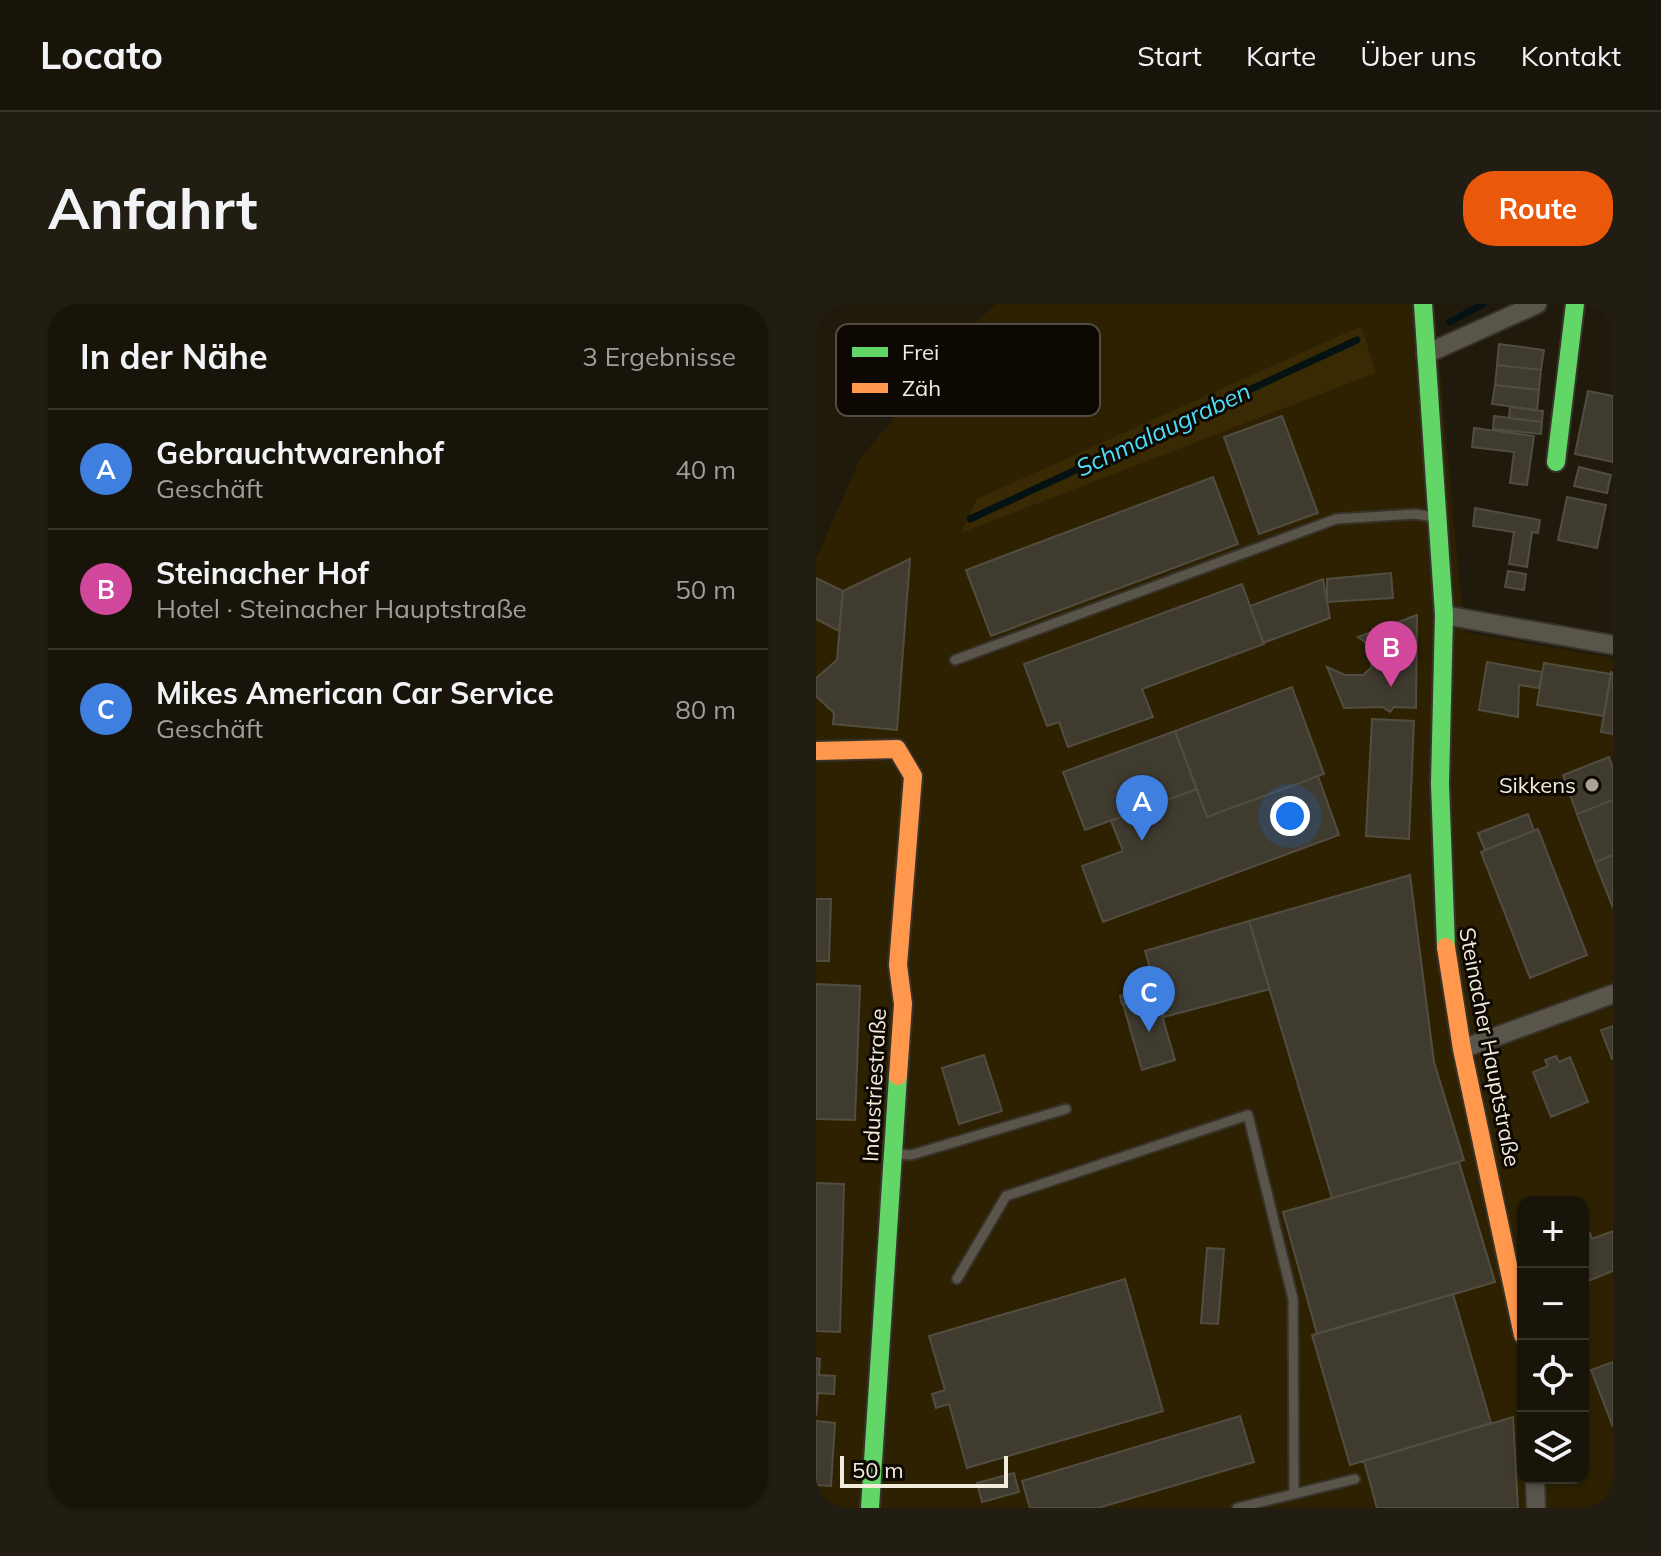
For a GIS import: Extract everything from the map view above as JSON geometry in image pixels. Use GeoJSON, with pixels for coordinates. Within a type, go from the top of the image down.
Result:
{"type":"FeatureCollection","features":[{"type":"Feature","properties":{"kind":"street","name":"Steinacher Hauptstraße"},"geometry":{"type":"LineString","coordinates":[[1423,304],[1444,615],[1440,784],[1443,931],[1462,1049],[1517,1307]]}},
{"type":"Feature","properties":{"kind":"street"},"geometry":{"type":"LineString","coordinates":[[1426,354],[1537,304]]}},
{"type":"Feature","properties":{"kind":"street"},"geometry":{"type":"LineString","coordinates":[[1556,462],[1575,304]]}},
{"type":"Feature","properties":{"kind":"street"},"geometry":{"type":"LineString","coordinates":[[1444,615],[1613,645]]}},
{"type":"Feature","properties":{"kind":"street","name":"Industriestraße"},"geometry":{"type":"LineString","coordinates":[[816,751],[897,749],[913,776],[898,965],[903,1004],[870,1508]]}},
{"type":"Feature","properties":{"kind":"street"},"geometry":{"type":"LineString","coordinates":[[1462,1049],[1613,994]]}},
{"type":"Feature","properties":{"kind":"street"},"geometry":{"type":"LineString","coordinates":[[1535,1484],[1536,1508]]}},
{"type":"Feature","properties":{"kind":"lane"},"geometry":{"type":"LineString","coordinates":[[955,660],[1336,519],[1415,514],[1438,518]]}},
{"type":"Feature","properties":{"kind":"lane"},"geometry":{"type":"LineString","coordinates":[[894,1154],[911,1155],[1066,1109]]}},
{"type":"Feature","properties":{"kind":"lane"},"geometry":{"type":"LineString","coordinates":[[957,1279],[1006,1196],[1248,1115],[1293,1299],[1294,1494]]}},
{"type":"Feature","properties":{"kind":"lane"},"geometry":{"type":"LineString","coordinates":[[1237,1508],[1355,1479]]}},
{"type":"Feature","properties":{"kind":"shaded area"},"geometry":{"type":"Polygon","coordinates":[[[996,304],[1434,304],[1464,632],[1613,658],[1613,1508],[816,1508],[816,559],[860,459],[896,416],[1100,416],[1100,324],[974,324],[996,304]],[[1360,326],[962,532],[1376,373],[1360,326]]]}},
{"type":"Feature","properties":{"kind":"shaded area"},"geometry":{"type":"Polygon","coordinates":[[[1361,326],[1376,373],[961,533],[977,499],[1361,326]]]}},
{"type":"Feature","properties":{"kind":"building"},"geometry":{"type":"Polygon","coordinates":[[[1499,344],[1544,350],[1541,370],[1497,365],[1499,344]]]}},
{"type":"Feature","properties":{"kind":"building"},"geometry":{"type":"Polygon","coordinates":[[[1497,365],[1541,370],[1539,390],[1495,385],[1497,365]]]}},
{"type":"Feature","properties":{"kind":"building"},"geometry":{"type":"Polygon","coordinates":[[[1495,385],[1539,390],[1537,410],[1492,404],[1495,385]]]}},
{"type":"Feature","properties":{"kind":"building"},"geometry":{"type":"Polygon","coordinates":[[[1588,391],[1613,396],[1613,462],[1575,454],[1588,391]]]}},
{"type":"Feature","properties":{"kind":"building"},"geometry":{"type":"Polygon","coordinates":[[[1510,407],[1543,411],[1542,422],[1509,418],[1510,407]]]}},
{"type":"Feature","properties":{"kind":"building"},"geometry":{"type":"Polygon","coordinates":[[[1282,416],[1318,513],[1259,534],[1224,437],[1282,416]]]}},
{"type":"Feature","properties":{"kind":"building"},"geometry":{"type":"Polygon","coordinates":[[[1494,416],[1542,422],[1541,434],[1493,429],[1494,416]]]}},
{"type":"Feature","properties":{"kind":"building"},"geometry":{"type":"Polygon","coordinates":[[[1474,428],[1534,436],[1527,485],[1510,483],[1514,452],[1472,447],[1474,428]]]}},
{"type":"Feature","properties":{"kind":"building"},"geometry":{"type":"Polygon","coordinates":[[[1579,467],[1611,475],[1607,493],[1574,486],[1579,467]]]}},
{"type":"Feature","properties":{"kind":"building"},"geometry":{"type":"Polygon","coordinates":[[[1213,477],[1238,544],[991,636],[966,570],[1213,477]]]}},
{"type":"Feature","properties":{"kind":"building"},"geometry":{"type":"Polygon","coordinates":[[[1567,497],[1606,505],[1597,548],[1558,540],[1567,497]]]}},
{"type":"Feature","properties":{"kind":"building"},"geometry":{"type":"Polygon","coordinates":[[[1475,508],[1540,520],[1538,533],[1532,532],[1527,567],[1509,564],[1514,532],[1473,526],[1475,508]]]}},
{"type":"Feature","properties":{"kind":"building"},"geometry":{"type":"Polygon","coordinates":[[[910,559],[897,730],[833,724],[834,713],[816,696],[816,678],[837,660],[843,591],[910,559]]]}},
{"type":"Feature","properties":{"kind":"building"},"geometry":{"type":"Polygon","coordinates":[[[1508,571],[1526,574],[1524,590],[1505,587],[1508,571]]]}},
{"type":"Feature","properties":{"kind":"building"},"geometry":{"type":"Polygon","coordinates":[[[1391,573],[1393,598],[1327,602],[1327,579],[1391,573]]]}},
{"type":"Feature","properties":{"kind":"building"},"geometry":{"type":"Polygon","coordinates":[[[816,578],[843,591],[839,631],[816,619],[816,578]]]}},
{"type":"Feature","properties":{"kind":"building"},"geometry":{"type":"Polygon","coordinates":[[[1323,579],[1330,618],[1263,643],[1250,606],[1323,579]]]}},
{"type":"Feature","properties":{"kind":"building"},"geometry":{"type":"Polygon","coordinates":[[[1242,584],[1264,644],[1142,689],[1153,717],[1068,747],[1059,722],[1047,726],[1024,664],[1242,584]]]}},
{"type":"Feature","properties":{"kind":"building"},"geometry":{"type":"Polygon","coordinates":[[[1417,615],[1416,708],[1394,707],[1390,712],[1382,707],[1344,708],[1327,667],[1345,675],[1363,675],[1371,668],[1373,648],[1358,637],[1417,615]]]}},
{"type":"Feature","properties":{"kind":"building"},"geometry":{"type":"Polygon","coordinates":[[[1487,662],[1542,672],[1539,688],[1519,685],[1518,717],[1479,710],[1487,662]]]}},
{"type":"Feature","properties":{"kind":"building"},"geometry":{"type":"Polygon","coordinates":[[[1544,663],[1611,674],[1604,716],[1537,705],[1544,663]]]}},
{"type":"Feature","properties":{"kind":"building"},"geometry":{"type":"Polygon","coordinates":[[[1613,673],[1613,734],[1601,732],[1613,673]]]}},
{"type":"Feature","properties":{"kind":"building"},"geometry":{"type":"Polygon","coordinates":[[[1292,687],[1324,774],[1207,817],[1175,731],[1292,687]]]}},
{"type":"Feature","properties":{"kind":"building"},"geometry":{"type":"Polygon","coordinates":[[[1372,719],[1414,721],[1409,839],[1366,836],[1372,719]]]}},
{"type":"Feature","properties":{"kind":"building"},"geometry":{"type":"Polygon","coordinates":[[[1175,731],[1197,789],[1085,830],[1063,772],[1175,731]]]}},
{"type":"Feature","properties":{"kind":"building"},"geometry":{"type":"Polygon","coordinates":[[[1609,757],[1613,769],[1613,800],[1577,814],[1563,775],[1609,757]]]}},
{"type":"Feature","properties":{"kind":"building"},"geometry":{"type":"Polygon","coordinates":[[[1318,776],[1339,835],[1103,922],[1082,866],[1123,851],[1111,821],[1197,789],[1207,817],[1318,776]]]}},
{"type":"Feature","properties":{"kind":"building"},"geometry":{"type":"Polygon","coordinates":[[[1613,800],[1613,855],[1595,862],[1577,814],[1613,800]]]}},
{"type":"Feature","properties":{"kind":"building"},"geometry":{"type":"Polygon","coordinates":[[[1528,814],[1534,831],[1485,850],[1478,833],[1528,814]]]}},
{"type":"Feature","properties":{"kind":"building"},"geometry":{"type":"Polygon","coordinates":[[[1538,829],[1587,955],[1530,978],[1481,852],[1538,829]]]}},
{"type":"Feature","properties":{"kind":"building"},"geometry":{"type":"Polygon","coordinates":[[[1613,855],[1613,908],[1595,862],[1613,855]]]}},
{"type":"Feature","properties":{"kind":"building"},"geometry":{"type":"Polygon","coordinates":[[[1410,875],[1434,1062],[1464,1160],[1332,1198],[1249,921],[1410,875]]]}},
{"type":"Feature","properties":{"kind":"building"},"geometry":{"type":"Polygon","coordinates":[[[816,899],[831,899],[829,961],[816,961],[816,899]]]}},
{"type":"Feature","properties":{"kind":"building"},"geometry":{"type":"Polygon","coordinates":[[[1249,921],[1270,989],[1164,1017],[1145,951],[1249,921]]]}},
{"type":"Feature","properties":{"kind":"building"},"geometry":{"type":"Polygon","coordinates":[[[816,984],[860,986],[855,1120],[816,1119],[816,984]]]}},
{"type":"Feature","properties":{"kind":"building"},"geometry":{"type":"Polygon","coordinates":[[[1143,989],[1146,998],[1122,1004],[1120,996],[1143,989]]]}},
{"type":"Feature","properties":{"kind":"building"},"geometry":{"type":"Polygon","coordinates":[[[1156,995],[1175,1060],[1142,1070],[1123,1004],[1156,995]]]}},
{"type":"Feature","properties":{"kind":"building"},"geometry":{"type":"Polygon","coordinates":[[[1613,1026],[1613,1059],[1612,1059],[1601,1030],[1613,1026]]]}},
{"type":"Feature","properties":{"kind":"building"},"geometry":{"type":"Polygon","coordinates":[[[984,1055],[1002,1111],[959,1124],[942,1068],[984,1055]]]}},
{"type":"Feature","properties":{"kind":"building"},"geometry":{"type":"Polygon","coordinates":[[[1556,1056],[1559,1062],[1570,1057],[1588,1102],[1551,1117],[1533,1072],[1548,1066],[1545,1060],[1556,1056]]]}},
{"type":"Feature","properties":{"kind":"building"},"geometry":{"type":"Polygon","coordinates":[[[1459,1162],[1495,1282],[1317,1334],[1283,1212],[1459,1162]]]}},
{"type":"Feature","properties":{"kind":"building"},"geometry":{"type":"Polygon","coordinates":[[[816,1183],[844,1184],[840,1332],[816,1331],[816,1183]]]}},
{"type":"Feature","properties":{"kind":"building"},"geometry":{"type":"Polygon","coordinates":[[[1613,1231],[1613,1271],[1589,1281],[1589,1233],[1592,1239],[1613,1231]]]}},
{"type":"Feature","properties":{"kind":"building"},"geometry":{"type":"Polygon","coordinates":[[[1207,1248],[1224,1249],[1218,1324],[1201,1323],[1207,1248]]]}},
{"type":"Feature","properties":{"kind":"building"},"geometry":{"type":"Polygon","coordinates":[[[1125,1279],[1163,1411],[967,1468],[949,1404],[936,1408],[932,1394],[945,1390],[929,1336],[1125,1279]]]}},
{"type":"Feature","properties":{"kind":"building"},"geometry":{"type":"Polygon","coordinates":[[[1453,1294],[1491,1423],[1350,1465],[1312,1335],[1453,1294]]]}},
{"type":"Feature","properties":{"kind":"building"},"geometry":{"type":"Polygon","coordinates":[[[816,1358],[820,1359],[819,1375],[835,1376],[834,1394],[818,1393],[816,1416],[816,1358]]]}},
{"type":"Feature","properties":{"kind":"building"},"geometry":{"type":"Polygon","coordinates":[[[1613,1362],[1613,1427],[1591,1370],[1613,1362]]]}},
{"type":"Feature","properties":{"kind":"building"},"geometry":{"type":"Polygon","coordinates":[[[1240,1416],[1254,1462],[1098,1508],[1030,1508],[1022,1481],[1240,1416]]]}},
{"type":"Feature","properties":{"kind":"building"},"geometry":{"type":"Polygon","coordinates":[[[1513,1417],[1518,1508],[1377,1508],[1364,1461],[1513,1417]]]}},
{"type":"Feature","properties":{"kind":"building"},"geometry":{"type":"Polygon","coordinates":[[[816,1421],[835,1423],[831,1486],[816,1485],[816,1421]]]}},
{"type":"Feature","properties":{"kind":"building"},"geometry":{"type":"Polygon","coordinates":[[[1014,1473],[1019,1492],[982,1502],[977,1483],[1014,1473]]]}},
{"type":"Feature","properties":{"kind":"waterway","name":"Schmalaugraben"},"geometry":{"type":"LineString","coordinates":[[1450,322],[1483,304]]}},
{"type":"Feature","properties":{"kind":"waterway","name":"Schmalaugraben"},"geometry":{"type":"LineString","coordinates":[[970,519],[1357,340]]}},
{"type":"Feature","properties":{"kind":"traffic: fast"},"geometry":{"type":"LineString","coordinates":[[1423,304],[1444,615],[1440,784],[1446,947]]}},
{"type":"Feature","properties":{"kind":"traffic: fast"},"geometry":{"type":"LineString","coordinates":[[1556,462],[1575,304]]}},
{"type":"Feature","properties":{"kind":"traffic: fast"},"geometry":{"type":"LineString","coordinates":[[870,1508],[898,1076]]}},
{"type":"Feature","properties":{"kind":"traffic: slow"},"geometry":{"type":"LineString","coordinates":[[816,751],[897,749],[913,776],[898,965],[903,1004],[898,1076]]}},
{"type":"Feature","properties":{"kind":"traffic: slow"},"geometry":{"type":"LineString","coordinates":[[1446,947],[1462,1049],[1517,1307]]}},
{"type":"Feature","properties":{"kind":"place","name":"Steinacher Hof"},"geometry":{"type":"Point","coordinates":[1391,687]}},
{"type":"Feature","properties":{"kind":"place","name":"Sikkens"},"geometry":{"type":"Point","coordinates":[1592,785]}},
{"type":"Feature","properties":{"kind":"place","name":"Gebrauchtwarenhof"},"geometry":{"type":"Point","coordinates":[1142,841]}},
{"type":"Feature","properties":{"kind":"place","name":"Mikes American Car Service"},"geometry":{"type":"Point","coordinates":[1149,1032]}}]}
